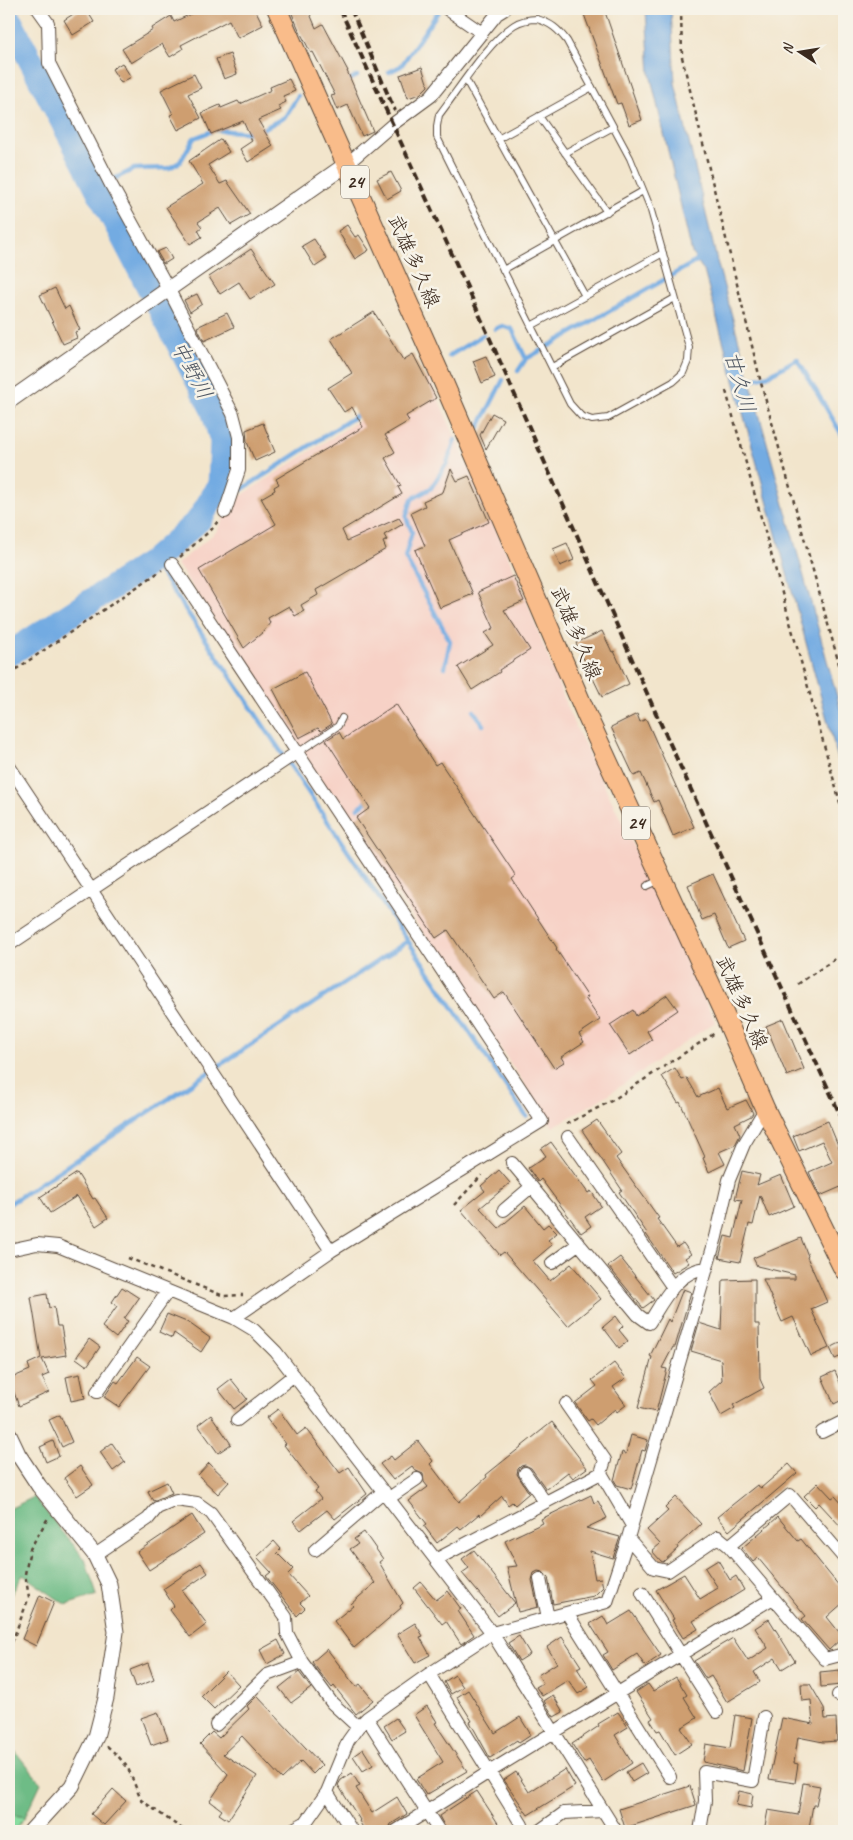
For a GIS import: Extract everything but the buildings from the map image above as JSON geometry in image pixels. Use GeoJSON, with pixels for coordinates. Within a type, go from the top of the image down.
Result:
{"type":"FeatureCollection","features":[{"type":"Feature","properties":{"kind":"main road","name":"武雄多久線"},"geometry":{"type":"LineString","coordinates":[[277,9],[435,364],[587,716],[654,883],[728,1024],[765,1109],[844,1270]]}},
{"type":"Feature","properties":{"kind":"street"},"geometry":{"type":"LineString","coordinates":[[38,9],[48,24],[49,63],[166,291],[233,414],[239,437],[239,470],[226,512]]}},
{"type":"Feature","properties":{"kind":"street"},"geometry":{"type":"LineString","coordinates":[[447,9],[482,33]]}},
{"type":"Feature","properties":{"kind":"street"},"geometry":{"type":"LineString","coordinates":[[9,401],[347,164],[393,124],[431,96],[497,14],[505,9]]}},
{"type":"Feature","properties":{"kind":"street"},"geometry":{"type":"LineString","coordinates":[[172,564],[542,1121],[331,1251],[234,1318]]}},
{"type":"Feature","properties":{"kind":"street"},"geometry":{"type":"LineString","coordinates":[[9,945],[296,753]]}},
{"type":"Feature","properties":{"kind":"street"},"geometry":{"type":"LineString","coordinates":[[9,766],[331,1251]]}},
{"type":"Feature","properties":{"kind":"street"},"geometry":{"type":"LineString","coordinates":[[290,1831],[306,1822],[327,1792],[348,1741],[363,1722],[429,1674],[492,1634],[607,1602],[628,1538],[716,1237],[729,1180],[744,1144],[765,1109]]}},
{"type":"Feature","properties":{"kind":"street"},"geometry":{"type":"LineString","coordinates":[[564,1132],[672,1286]]}},
{"type":"Feature","properties":{"kind":"street"},"geometry":{"type":"LineString","coordinates":[[512,1163],[638,1315],[649,1322],[672,1286],[697,1269],[706,1268]]}},
{"type":"Feature","properties":{"kind":"street"},"geometry":{"type":"LineString","coordinates":[[504,1210],[531,1187]]}},
{"type":"Feature","properties":{"kind":"street"},"geometry":{"type":"LineString","coordinates":[[9,1250],[37,1244],[58,1246],[234,1318],[254,1330],[276,1352],[492,1634],[616,1831]]}},
{"type":"Feature","properties":{"kind":"street"},"geometry":{"type":"LineString","coordinates":[[552,1263],[578,1244]]}},
{"type":"Feature","properties":{"kind":"street"},"geometry":{"type":"LineString","coordinates":[[96,1392],[168,1290]]}},
{"type":"Feature","properties":{"kind":"street"},"geometry":{"type":"LineString","coordinates":[[237,1420],[294,1375]]}},
{"type":"Feature","properties":{"kind":"street"},"geometry":{"type":"LineString","coordinates":[[436,1559],[601,1473],[605,1460],[566,1404]]}},
{"type":"Feature","properties":{"kind":"street"},"geometry":{"type":"LineString","coordinates":[[822,1432],[844,1421]]}},
{"type":"Feature","properties":{"kind":"street"},"geometry":{"type":"LineString","coordinates":[[9,1435],[18,1454],[38,1486],[95,1555],[110,1584],[116,1632],[106,1698],[96,1737],[72,1786],[31,1831]]}},
{"type":"Feature","properties":{"kind":"street"},"geometry":{"type":"LineString","coordinates":[[525,1473],[545,1502]]}},
{"type":"Feature","properties":{"kind":"street"},"geometry":{"type":"LineString","coordinates":[[601,1473],[631,1524]]}},
{"type":"Feature","properties":{"kind":"street"},"geometry":{"type":"LineString","coordinates":[[315,1550],[386,1494],[417,1479]]}},
{"type":"Feature","properties":{"kind":"street"},"geometry":{"type":"LineString","coordinates":[[729,1546],[790,1495],[844,1558]]}},
{"type":"Feature","properties":{"kind":"street"},"geometry":{"type":"LineString","coordinates":[[95,1555],[148,1519],[156,1508],[176,1500],[197,1504],[211,1513],[286,1617],[287,1634],[302,1662],[332,1703],[363,1722],[439,1831]]}},
{"type":"Feature","properties":{"kind":"street"},"geometry":{"type":"LineString","coordinates":[[628,1538],[654,1568],[668,1571],[718,1537],[729,1546],[825,1660],[844,1654]]}},
{"type":"Feature","properties":{"kind":"street"},"geometry":{"type":"LineString","coordinates":[[540,1579],[548,1618]]}},
{"type":"Feature","properties":{"kind":"street"},"geometry":{"type":"LineString","coordinates":[[642,1593],[717,1712]]}},
{"type":"Feature","properties":{"kind":"street"},"geometry":{"type":"LineString","coordinates":[[396,1831],[773,1598]]}},
{"type":"Feature","properties":{"kind":"street"},"geometry":{"type":"LineString","coordinates":[[567,1613],[670,1777]]}},
{"type":"Feature","properties":{"kind":"street"},"geometry":{"type":"LineString","coordinates":[[216,1725],[268,1675],[302,1662]]}},
{"type":"Feature","properties":{"kind":"street"},"geometry":{"type":"LineString","coordinates":[[429,1674],[522,1824]]}},
{"type":"Feature","properties":{"kind":"street"},"geometry":{"type":"LineString","coordinates":[[700,1831],[705,1801],[704,1772],[753,1781],[764,1717]]}},
{"type":"Feature","properties":{"kind":"street"},"geometry":{"type":"LineString","coordinates":[[327,1792],[352,1831]]}},
{"type":"Feature","properties":{"kind":"street"},"geometry":{"type":"LineString","coordinates":[[539,1831],[564,1813],[603,1811]]}},
{"type":"Feature","properties":{"kind":"lane"},"geometry":{"type":"LineString","coordinates":[[537,19],[547,22],[562,34],[630,158],[650,207],[667,266],[689,347],[688,361],[683,373],[673,382],[608,418],[592,420],[580,416],[570,404],[437,137],[440,115],[466,80],[501,35],[516,24],[526,20],[537,19]]}},
{"type":"Feature","properties":{"kind":"lane"},"geometry":{"type":"LineString","coordinates":[[466,80],[585,296]]}},
{"type":"Feature","properties":{"kind":"lane"},"geometry":{"type":"LineString","coordinates":[[498,139],[592,87]]}},
{"type":"Feature","properties":{"kind":"lane"},"geometry":{"type":"LineString","coordinates":[[539,116],[607,212]]}},
{"type":"Feature","properties":{"kind":"lane"},"geometry":{"type":"LineString","coordinates":[[566,153],[613,127]]}},
{"type":"Feature","properties":{"kind":"lane"},"geometry":{"type":"LineString","coordinates":[[503,270],[643,191]]}},
{"type":"Feature","properties":{"kind":"lane"},"geometry":{"type":"LineString","coordinates":[[531,326],[663,253]]}},
{"type":"Feature","properties":{"kind":"lane"},"geometry":{"type":"LineString","coordinates":[[552,367],[675,298]]}},
{"type":"Feature","properties":{"kind":"lane"},"geometry":{"type":"LineString","coordinates":[[296,753],[338,726],[342,718]]}},
{"type":"Feature","properties":{"kind":"path"},"geometry":{"type":"LineString","coordinates":[[681,9],[682,57],[758,372],[844,682]]}},
{"type":"Feature","properties":{"kind":"path"},"geometry":{"type":"LineString","coordinates":[[726,391],[844,818]]}},
{"type":"Feature","properties":{"kind":"path"},"geometry":{"type":"LineString","coordinates":[[172,564],[212,529],[226,512]]}},
{"type":"Feature","properties":{"kind":"path"},"geometry":{"type":"LineString","coordinates":[[9,674],[154,576]]}},
{"type":"Feature","properties":{"kind":"path"},"geometry":{"type":"LineString","coordinates":[[798,984],[844,954]]}},
{"type":"Feature","properties":{"kind":"path"},"geometry":{"type":"LineString","coordinates":[[564,1132],[728,1024]]}},
{"type":"Feature","properties":{"kind":"path"},"geometry":{"type":"LineString","coordinates":[[454,1205],[485,1171]]}},
{"type":"Feature","properties":{"kind":"path"},"geometry":{"type":"LineString","coordinates":[[128,1258],[224,1296],[248,1294]]}},
{"type":"Feature","properties":{"kind":"path"},"geometry":{"type":"LineString","coordinates":[[9,1650],[29,1597],[25,1574],[30,1549],[55,1506]]}},
{"type":"Feature","properties":{"kind":"path"},"geometry":{"type":"LineString","coordinates":[[96,1737],[118,1756],[128,1768],[141,1800],[185,1831]]}},
{"type":"Feature","properties":{"kind":"shaded area"},"geometry":{"type":"Polygon","coordinates":[[[428,376],[520,583],[570,715],[656,892],[715,1022],[609,1094],[553,1127],[177,564],[216,532],[233,501],[428,376]]]}},
{"type":"Feature","properties":{"kind":"green space"},"geometry":{"type":"Polygon","coordinates":[[[34,1497],[85,1559],[97,1595],[66,1605],[23,1575],[9,1598],[9,1509],[34,1497]]]}},
{"type":"Feature","properties":{"kind":"green space"},"geometry":{"type":"Polygon","coordinates":[[[9,1744],[41,1783],[25,1817],[9,1814],[9,1744]]]}},
{"type":"Feature","properties":{"kind":"green space"},"geometry":{"type":"Polygon","coordinates":[[[9,1814],[25,1817],[13,1831],[9,1831],[9,1814]]]}},
{"type":"Feature","properties":{"kind":"water","name":"甘久川"},"geometry":{"type":"Polygon","coordinates":[[[646,9],[671,9],[675,83],[718,265],[844,722],[844,781],[704,271],[692,253],[650,74],[646,9]]]}},
{"type":"Feature","properties":{"kind":"waterway"},"geometry":{"type":"LineString","coordinates":[[389,72],[401,66],[440,9]]}},
{"type":"Feature","properties":{"kind":"waterway","name":"中野川"},"geometry":{"type":"LineString","coordinates":[[9,19],[213,410],[222,441],[220,485],[199,520],[153,561],[9,654]]}},
{"type":"Feature","properties":{"kind":"waterway"},"geometry":{"type":"LineString","coordinates":[[347,81],[357,76]]}},
{"type":"Feature","properties":{"kind":"waterway"},"geometry":{"type":"LineString","coordinates":[[114,179],[134,169],[169,168],[180,162],[194,138],[215,130],[255,133],[285,117],[298,96]]}},
{"type":"Feature","properties":{"kind":"waterway"},"geometry":{"type":"LineString","coordinates":[[495,329],[502,326],[512,329],[526,359],[702,258]]}},
{"type":"Feature","properties":{"kind":"waterway"},"geometry":{"type":"LineString","coordinates":[[449,356],[483,335]]}},
{"type":"Feature","properties":{"kind":"waterway"},"geometry":{"type":"LineString","coordinates":[[518,371],[526,359]]}},
{"type":"Feature","properties":{"kind":"waterway","name":"甘久川"},"geometry":{"type":"LineString","coordinates":[[746,381],[769,375],[797,359],[844,438]]}},
{"type":"Feature","properties":{"kind":"waterway"},"geometry":{"type":"LineString","coordinates":[[479,427],[503,380]]}},
{"type":"Feature","properties":{"kind":"waterway"},"geometry":{"type":"LineString","coordinates":[[241,490],[362,412]]}},
{"type":"Feature","properties":{"kind":"waterway"},"geometry":{"type":"LineString","coordinates":[[445,667],[450,641],[405,557],[412,532],[406,517],[412,499],[431,488],[447,463],[455,440]]}},
{"type":"Feature","properties":{"kind":"waterway"},"geometry":{"type":"LineString","coordinates":[[9,1204],[408,941],[153,561]]}},
{"type":"Feature","properties":{"kind":"waterway"},"geometry":{"type":"LineString","coordinates":[[474,711],[483,725]]}},
{"type":"Feature","properties":{"kind":"waterway"},"geometry":{"type":"LineString","coordinates":[[358,808],[369,800]]}},
{"type":"Feature","properties":{"kind":"waterway"},"geometry":{"type":"LineString","coordinates":[[408,941],[526,1116]]}},
{"type":"Feature","properties":{"kind":"railway"},"geometry":{"type":"LineString","coordinates":[[340,9],[471,296],[654,709],[844,1123]]}},
{"type":"Feature","properties":{"kind":"railway"},"geometry":{"type":"LineString","coordinates":[[351,9],[395,111]]}}]}
